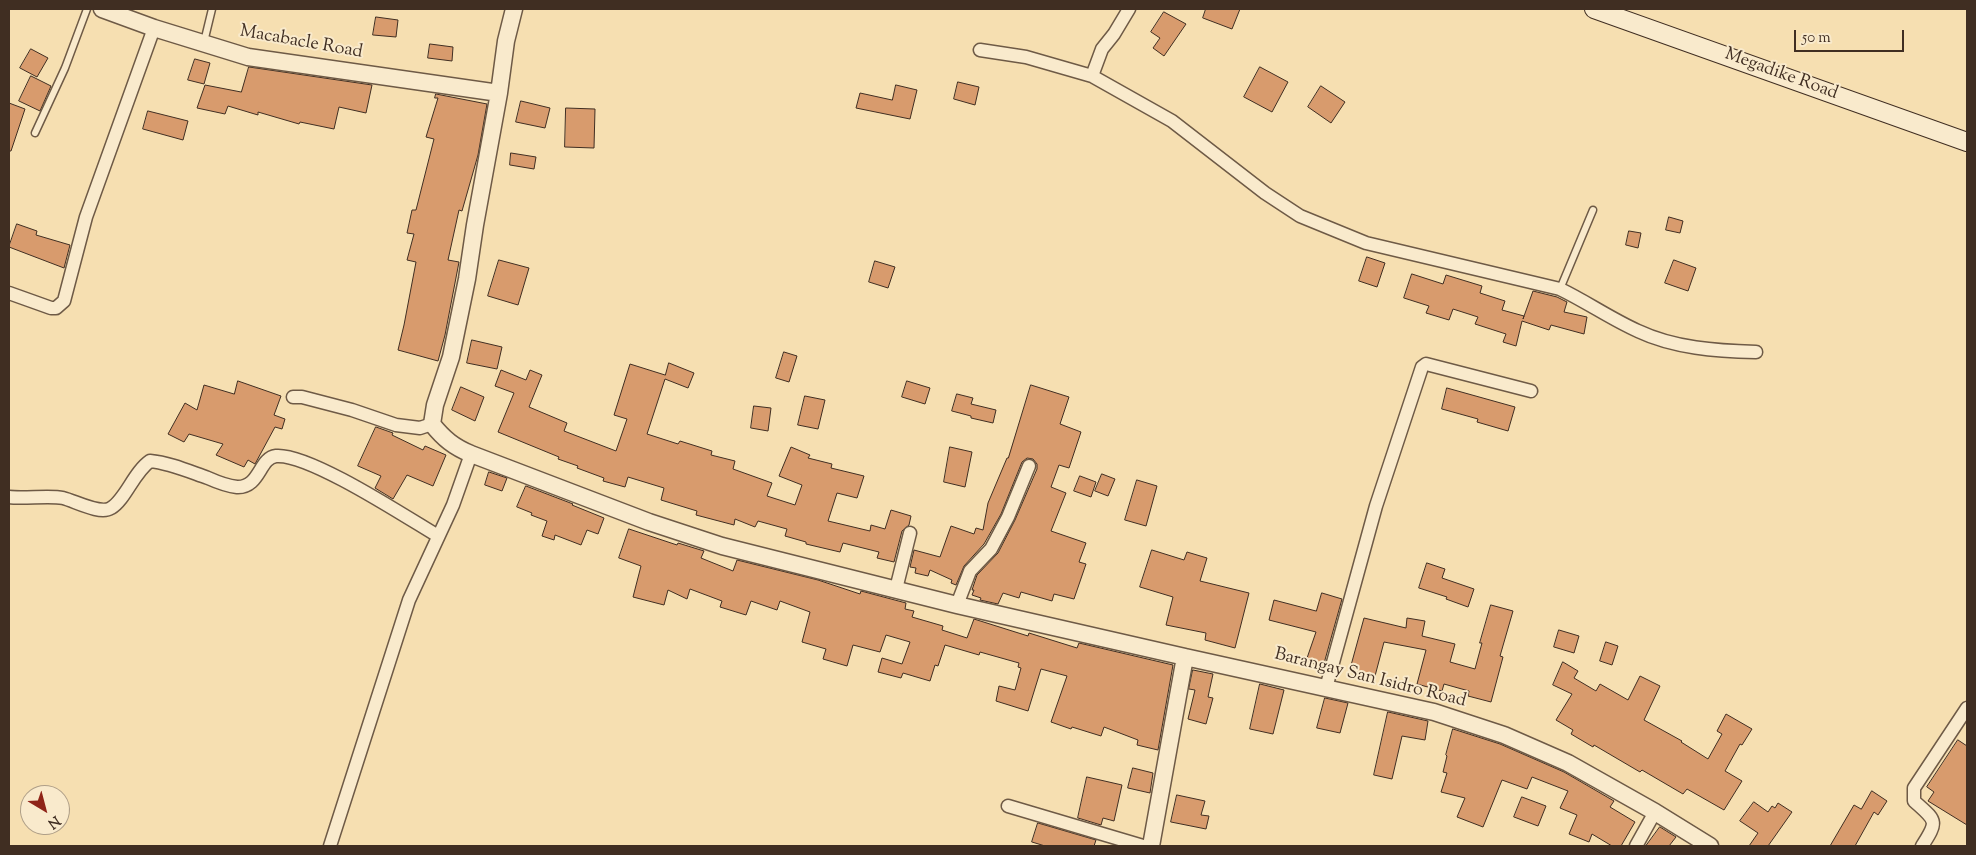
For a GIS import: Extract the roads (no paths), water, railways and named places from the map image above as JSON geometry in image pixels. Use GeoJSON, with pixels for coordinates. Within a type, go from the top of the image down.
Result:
{"type":"FeatureCollection","features":[{"type":"Feature","properties":{"kind":"main road","name":"Megadike Road"},"geometry":{"type":"LineString","coordinates":[[1594,9],[1967,142]]}},
{"type":"Feature","properties":{"kind":"street","name":"Macabacle Road"},"geometry":{"type":"LineString","coordinates":[[102,9],[154,28],[248,57],[499,93]]}},
{"type":"Feature","properties":{"kind":"street"},"geometry":{"type":"LineString","coordinates":[[293,397],[302,397],[378,418],[396,425],[420,428],[432,424],[435,405],[451,357],[467,279],[499,93],[506,41],[514,9]]}},
{"type":"Feature","properties":{"kind":"street"},"geometry":{"type":"LineString","coordinates":[[1092,76],[1102,50],[1128,9]]}},
{"type":"Feature","properties":{"kind":"street"},"geometry":{"type":"LineString","coordinates":[[9,293],[51,308],[56,308],[64,301],[86,217],[154,28]]}},
{"type":"Feature","properties":{"kind":"street"},"geometry":{"type":"LineString","coordinates":[[980,50],[1026,57],[1092,76],[1172,121],[1265,193],[1300,216],[1366,243],[1560,289],[1649,335],[1679,344],[1716,350],[1756,352]]}},
{"type":"Feature","properties":{"kind":"street"},"geometry":{"type":"LineString","coordinates":[[1326,688],[1376,506],[1422,367],[1426,364],[1531,391]]}},
{"type":"Feature","properties":{"kind":"street","name":"Barangay San Isidro Road"},"geometry":{"type":"LineString","coordinates":[[432,424],[442,437],[454,447],[649,522],[722,546],[896,588],[957,605],[1434,712],[1504,734],[1568,763],[1655,812],[1710,846]]}},
{"type":"Feature","properties":{"kind":"street"},"geometry":{"type":"LineString","coordinates":[[330,846],[409,600],[453,505],[472,454]]}},
{"type":"Feature","properties":{"kind":"street"},"geometry":{"type":"LineString","coordinates":[[9,497],[26,499],[61,498],[104,511],[112,508],[118,502],[142,466],[150,460],[167,462],[222,484],[237,487],[252,481],[270,458],[288,456],[343,480],[438,536]]}},
{"type":"Feature","properties":{"kind":"street"},"geometry":{"type":"LineString","coordinates":[[957,605],[970,571],[991,549],[1008,517],[1030,466]]}},
{"type":"Feature","properties":{"kind":"street"},"geometry":{"type":"LineString","coordinates":[[896,588],[910,533]]}},
{"type":"Feature","properties":{"kind":"street"},"geometry":{"type":"LineString","coordinates":[[1151,846],[1185,657]]}},
{"type":"Feature","properties":{"kind":"street"},"geometry":{"type":"LineString","coordinates":[[1922,846],[1934,828],[1934,823],[1930,816],[1914,801],[1914,788],[1967,708]]}},
{"type":"Feature","properties":{"kind":"street"},"geometry":{"type":"LineString","coordinates":[[1008,806],[1143,846]]}},
{"type":"Feature","properties":{"kind":"street"},"geometry":{"type":"LineString","coordinates":[[1636,846],[1655,812]]}},
{"type":"Feature","properties":{"kind":"lane"},"geometry":{"type":"LineString","coordinates":[[35,133],[65,68],[87,9]]}},
{"type":"Feature","properties":{"kind":"lane"},"geometry":{"type":"LineString","coordinates":[[204,43],[212,9]]}},
{"type":"Feature","properties":{"kind":"lane"},"geometry":{"type":"LineString","coordinates":[[1560,289],[1593,210]]}}]}
